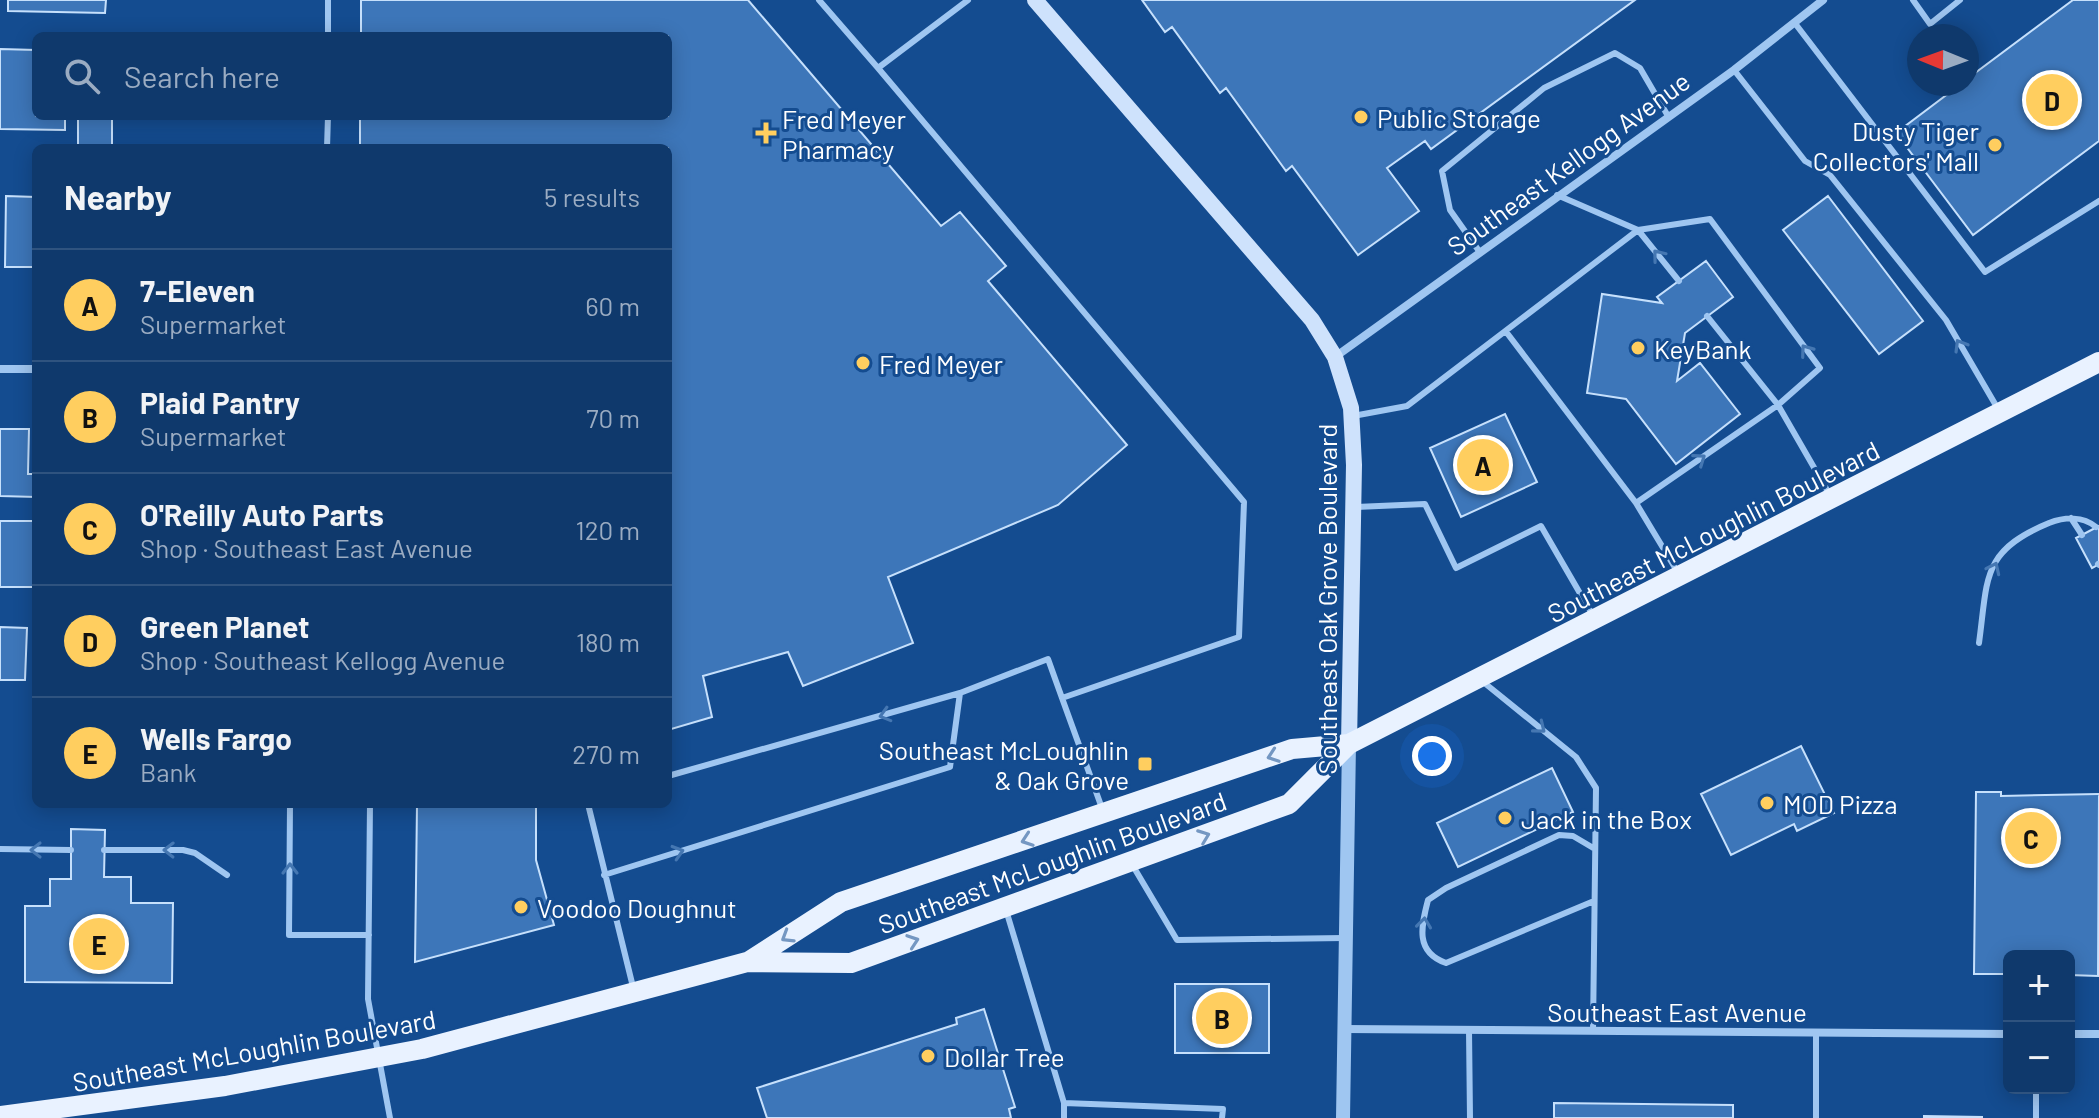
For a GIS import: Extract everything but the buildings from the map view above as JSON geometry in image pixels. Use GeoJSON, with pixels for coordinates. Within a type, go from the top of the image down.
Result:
{"type":"FeatureCollection","features":[{"type":"Feature","properties":{"kind":"main road","name":"Southeast Oak Grove Boulevard"},"geometry":{"type":"LineString","coordinates":[[1035,0],[1312,320],[1335,357],[1351,417],[1353,507],[1349,744]]}},
{"type":"Feature","properties":{"kind":"main road","name":"Southeast McLoughlin Boulevard"},"geometry":{"type":"LineString","coordinates":[[0,1116],[225,1086],[381,1058],[747,962],[851,963],[1006,909],[1289,804],[1349,744],[1681,578],[2099,362]]}},
{"type":"Feature","properties":{"kind":"main road","name":"Southeast McLoughlin Boulevard"},"geometry":{"type":"LineString","coordinates":[[747,962],[841,902],[1292,749],[1349,744]]}},
{"type":"Feature","properties":{"kind":"street","name":"Southeast Kellogg Avenue"},"geometry":{"type":"LineString","coordinates":[[1335,357],[1734,70],[1823,0]]}},
{"type":"Feature","properties":{"kind":"street"},"geometry":{"type":"LineString","coordinates":[[0,369],[32,369]]}},
{"type":"Feature","properties":{"kind":"street","name":"Southeast Oak Grove Boulevard"},"geometry":{"type":"LineString","coordinates":[[1343,1118],[1349,744]]}},
{"type":"Feature","properties":{"kind":"street","name":"Southeast East Avenue"},"geometry":{"type":"LineString","coordinates":[[1344,1029],[2003,1034]]}},
{"type":"Feature","properties":{"kind":"street"},"geometry":{"type":"LineString","coordinates":[[2075,1034],[2099,1034]]}},
{"type":"Feature","properties":{"kind":"lane"},"geometry":{"type":"LineString","coordinates":[[328,0],[328,32]]}},
{"type":"Feature","properties":{"kind":"lane"},"geometry":{"type":"LineString","coordinates":[[819,0],[1244,502],[1239,637],[1062,698]]}},
{"type":"Feature","properties":{"kind":"lane"},"geometry":{"type":"LineString","coordinates":[[878,68],[968,0]]}},
{"type":"Feature","properties":{"kind":"lane"},"geometry":{"type":"LineString","coordinates":[[1913,0],[1930,24],[1960,0]]}},
{"type":"Feature","properties":{"kind":"lane"},"geometry":{"type":"LineString","coordinates":[[1794,22],[1985,272],[2099,201]]}},
{"type":"Feature","properties":{"kind":"lane"},"geometry":{"type":"LineString","coordinates":[[1479,251],[1450,210],[1442,171],[1544,88],[1615,53],[1640,68],[1668,116]]}},
{"type":"Feature","properties":{"kind":"lane"},"geometry":{"type":"LineString","coordinates":[[1734,70],[1805,161],[1830,175],[1946,320],[2000,412]]}},
{"type":"Feature","properties":{"kind":"lane"},"geometry":{"type":"LineString","coordinates":[[327,144],[328,120]]}},
{"type":"Feature","properties":{"kind":"lane"},"geometry":{"type":"LineString","coordinates":[[1557,195],[1638,230],[1679,281]]}},
{"type":"Feature","properties":{"kind":"lane"},"geometry":{"type":"LineString","coordinates":[[1351,417],[1407,406],[1507,333],[1638,230],[1710,219],[1820,368],[1778,405],[1636,503]]}},
{"type":"Feature","properties":{"kind":"lane"},"geometry":{"type":"LineString","coordinates":[[1707,316],[1778,405],[1833,500]]}},
{"type":"Feature","properties":{"kind":"lane"},"geometry":{"type":"LineString","coordinates":[[1507,333],[1636,503],[1681,578]]}},
{"type":"Feature","properties":{"kind":"lane"},"geometry":{"type":"LineString","coordinates":[[1353,507],[1425,504],[1456,568],[1541,526],[1596,621]]}},
{"type":"Feature","properties":{"kind":"lane"},"geometry":{"type":"LineString","coordinates":[[2071,518],[2082,535]]}},
{"type":"Feature","properties":{"kind":"lane"},"geometry":{"type":"LineString","coordinates":[[1979,643],[1988,573],[2005,546],[2021,535],[2071,518],[2089,521],[2096,527]]}},
{"type":"Feature","properties":{"kind":"lane"},"geometry":{"type":"LineString","coordinates":[[672,775],[960,693],[1048,659],[1104,814]]}},
{"type":"Feature","properties":{"kind":"lane"},"geometry":{"type":"LineString","coordinates":[[1479,679],[1576,757],[1596,788],[1593,1031]]}},
{"type":"Feature","properties":{"kind":"lane"},"geometry":{"type":"LineString","coordinates":[[604,875],[950,767],[960,693]]}},
{"type":"Feature","properties":{"kind":"lane"},"geometry":{"type":"LineString","coordinates":[[290,808],[289,935],[369,935]]}},
{"type":"Feature","properties":{"kind":"lane"},"geometry":{"type":"LineString","coordinates":[[370,808],[368,999],[390,1118]]}},
{"type":"Feature","properties":{"kind":"lane"},"geometry":{"type":"LineString","coordinates":[[589,808],[634,993]]}},
{"type":"Feature","properties":{"kind":"lane"},"geometry":{"type":"LineString","coordinates":[[1594,901],[1446,963],[1431,958],[1424,946],[1422,926],[1428,900],[1446,888],[1559,835],[1573,836],[1595,849]]}},
{"type":"Feature","properties":{"kind":"lane"},"geometry":{"type":"LineString","coordinates":[[0,849],[71,850]]}},
{"type":"Feature","properties":{"kind":"lane"},"geometry":{"type":"LineString","coordinates":[[104,850],[183,850],[195,853],[227,875]]}},
{"type":"Feature","properties":{"kind":"lane"},"geometry":{"type":"LineString","coordinates":[[1131,863],[1177,940],[1346,938]]}},
{"type":"Feature","properties":{"kind":"lane"},"geometry":{"type":"LineString","coordinates":[[1006,909],[1064,1103],[1064,1118]]}},
{"type":"Feature","properties":{"kind":"lane"},"geometry":{"type":"LineString","coordinates":[[1469,1030],[1470,1118]]}},
{"type":"Feature","properties":{"kind":"lane"},"geometry":{"type":"LineString","coordinates":[[1816,1032],[1816,1118]]}},
{"type":"Feature","properties":{"kind":"lane"},"geometry":{"type":"LineString","coordinates":[[2036,1094],[2036,1118]]}},
{"type":"Feature","properties":{"kind":"lane"},"geometry":{"type":"LineString","coordinates":[[1064,1103],[1223,1109],[1222,1118]]}},
{"type":"Feature","properties":{"kind":"place","name":"Green Planet"},"geometry":{"type":"Point","coordinates":[2052,100]}},
{"type":"Feature","properties":{"kind":"place","name":"Public Storage"},"geometry":{"type":"Point","coordinates":[1361,117]}},
{"type":"Feature","properties":{"kind":"place","name":"Fred Meyer Pharmacy"},"geometry":{"type":"Point","coordinates":[766,133]}},
{"type":"Feature","properties":{"kind":"place","name":"Dusty Tiger Collectors' Mall"},"geometry":{"type":"Point","coordinates":[1995,145]}},
{"type":"Feature","properties":{"kind":"place","name":"KeyBank"},"geometry":{"type":"Point","coordinates":[1638,348]}},
{"type":"Feature","properties":{"kind":"place","name":"Fred Meyer"},"geometry":{"type":"Point","coordinates":[863,363]}},
{"type":"Feature","properties":{"kind":"place","name":"7-Eleven"},"geometry":{"type":"Point","coordinates":[1483,465]}},
{"type":"Feature","properties":{"kind":"place","name":"Southeast McLoughlin & Oak Grove"},"geometry":{"type":"Point","coordinates":[1145,764]}},
{"type":"Feature","properties":{"kind":"place","name":"MOD Pizza"},"geometry":{"type":"Point","coordinates":[1767,803]}},
{"type":"Feature","properties":{"kind":"place","name":"Jack in the Box"},"geometry":{"type":"Point","coordinates":[1505,818]}},
{"type":"Feature","properties":{"kind":"place","name":"O'Reilly Auto Parts"},"geometry":{"type":"Point","coordinates":[2031,838]}},
{"type":"Feature","properties":{"kind":"place","name":"Voodoo Doughnut"},"geometry":{"type":"Point","coordinates":[521,907]}},
{"type":"Feature","properties":{"kind":"place","name":"Wells Fargo"},"geometry":{"type":"Point","coordinates":[99,944]}},
{"type":"Feature","properties":{"kind":"place","name":"Plaid Pantry"},"geometry":{"type":"Point","coordinates":[1222,1018]}},
{"type":"Feature","properties":{"kind":"place","name":"Dollar Tree"},"geometry":{"type":"Point","coordinates":[928,1056]}}]}
